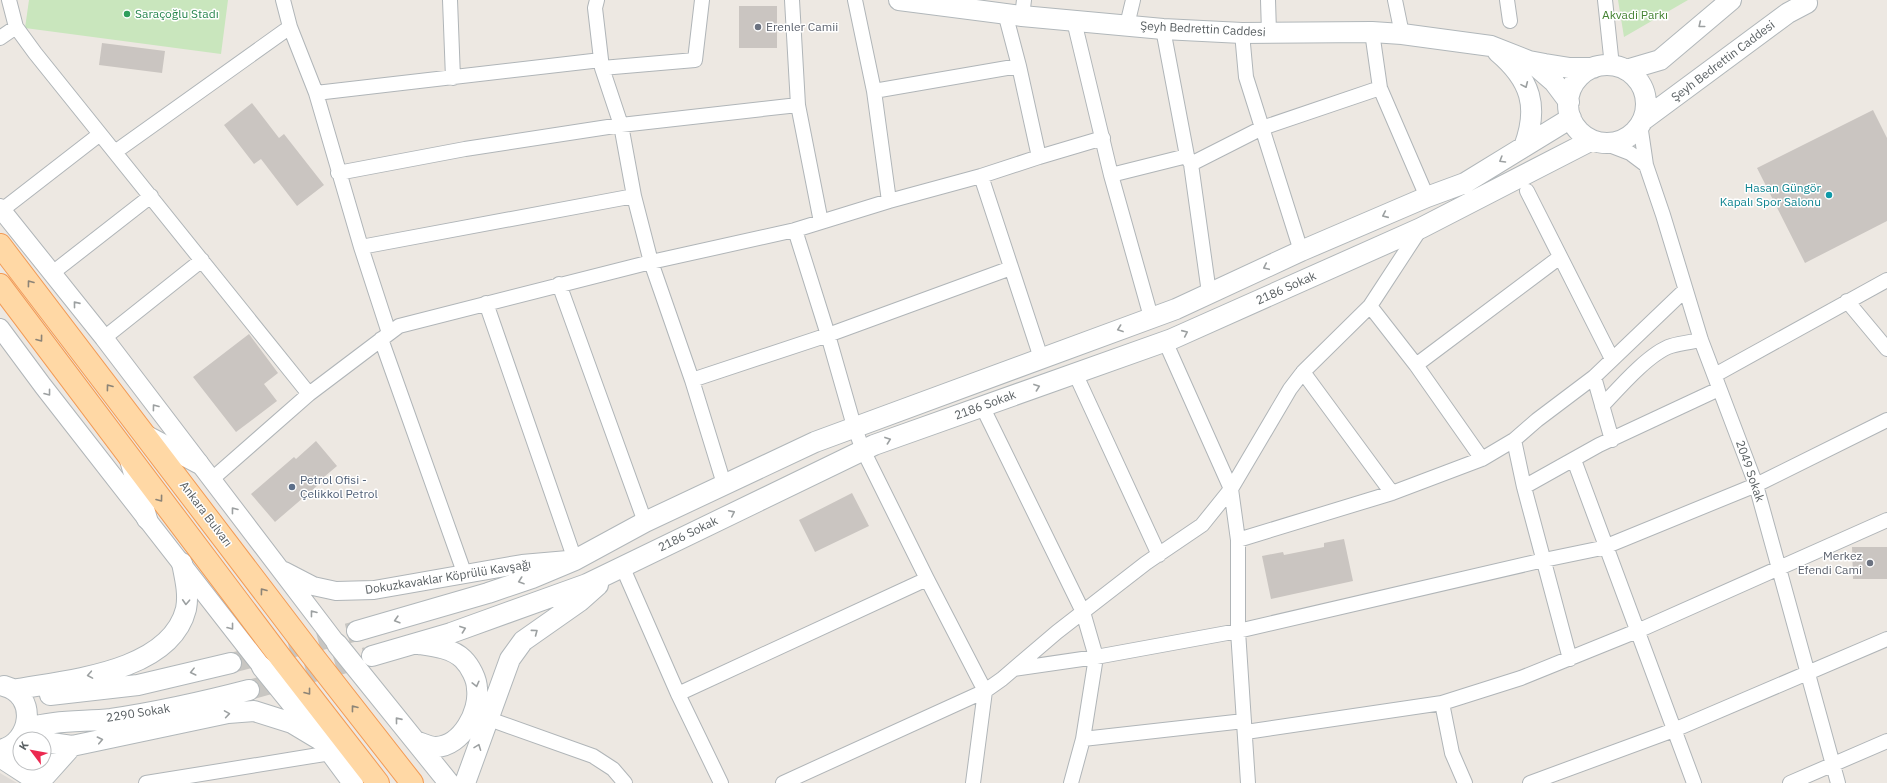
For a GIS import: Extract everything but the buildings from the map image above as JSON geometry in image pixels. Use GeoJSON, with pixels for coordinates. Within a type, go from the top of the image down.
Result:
{"type":"FeatureCollection","features":[{"type":"Feature","properties":{"kind":"main road","name":"Şeyh Bedrettin Caddesi"},"geometry":{"type":"LineString","coordinates":[[899,0],[933,6],[1017,10],[1074,21],[1242,34],[1269,32],[1372,32],[1402,34],[1491,46],[1529,61],[1570,68],[1610,68],[1660,60],[1731,0]]}},
{"type":"Feature","properties":{"kind":"main road","name":"Şeyh Bedrettin Caddesi"},"geometry":{"type":"LineString","coordinates":[[1641,123],[1806,1]]}},
{"type":"Feature","properties":{"kind":"main road"},"geometry":{"type":"LineString","coordinates":[[1491,46],[1513,65],[1521,77],[1529,94],[1532,113],[1530,129],[1524,147]]}},
{"type":"Feature","properties":{"kind":"main road","name":"Şeyh Bedrettin Caddesi"},"geometry":{"type":"LineString","coordinates":[[1529,61],[1554,82],[1570,110]]}},
{"type":"Feature","properties":{"kind":"main road"},"geometry":{"type":"LineString","coordinates":[[1610,68],[1638,80],[1644,91],[1646,104],[1641,123],[1629,136],[1617,141],[1598,141],[1581,132],[1570,110],[1574,84],[1582,74],[1610,68]]}},
{"type":"Feature","properties":{"kind":"main road","name":"2186 Sokak"},"geometry":{"type":"LineString","coordinates":[[357,631],[488,593],[532,578],[574,560],[645,522],[815,442],[854,426],[1176,309],[1301,251],[1427,196],[1465,183],[1524,147],[1570,110]]}},
{"type":"Feature","properties":{"kind":"main road","name":"2186 Sokak"},"geometry":{"type":"LineString","coordinates":[[372,656],[451,633],[587,584],[863,450],[1165,341],[1420,228],[1598,141]]}},
{"type":"Feature","properties":{"kind":"main road","name":"Ankara Bulvarı"},"geometry":{"type":"LineString","coordinates":[[0,245],[147,436],[312,656],[412,783]]}},
{"type":"Feature","properties":{"kind":"main road"},"geometry":{"type":"LineString","coordinates":[[0,285],[129,458],[378,783]]}},
{"type":"Feature","properties":{"kind":"main road"},"geometry":{"type":"LineString","coordinates":[[147,436],[198,463]]}},
{"type":"Feature","properties":{"kind":"main road"},"geometry":{"type":"LineString","coordinates":[[129,458],[147,519]]}},
{"type":"Feature","properties":{"kind":"main road"},"geometry":{"type":"LineString","coordinates":[[7,685],[104,673],[152,654],[169,641],[186,609],[187,590],[182,563]]}},
{"type":"Feature","properties":{"kind":"main road"},"geometry":{"type":"LineString","coordinates":[[465,783],[489,719],[502,678],[510,659],[523,641],[580,601],[622,566]]}},
{"type":"Feature","properties":{"kind":"main road"},"geometry":{"type":"LineString","coordinates":[[337,644],[449,783]]}},
{"type":"Feature","properties":{"kind":"main road"},"geometry":{"type":"LineString","coordinates":[[413,644],[435,646],[462,658],[470,668],[478,689],[475,709],[471,719],[455,739],[436,747],[415,741]]}},
{"type":"Feature","properties":{"kind":"main road"},"geometry":{"type":"LineString","coordinates":[[7,685],[47,695],[138,685],[231,662]]}},
{"type":"Feature","properties":{"kind":"main road"},"geometry":{"type":"LineString","coordinates":[[262,667],[327,747],[353,783]]}},
{"type":"Feature","properties":{"kind":"main road"},"geometry":{"type":"LineString","coordinates":[[7,685],[22,699],[26,708],[28,719],[24,731]]}},
{"type":"Feature","properties":{"kind":"main road","name":"2290 Sokak"},"geometry":{"type":"LineString","coordinates":[[35,731],[50,723],[110,719],[190,705],[249,690]]}},
{"type":"Feature","properties":{"kind":"main road"},"geometry":{"type":"LineString","coordinates":[[52,743],[72,746],[228,714],[254,711],[292,723],[327,747]]}},
{"type":"Feature","properties":{"kind":"main road","name":"2290 Sokak"},"geometry":{"type":"LineString","coordinates":[[0,750],[12,745]]}},
{"type":"Feature","properties":{"kind":"main road"},"geometry":{"type":"LineString","coordinates":[[0,757],[43,776],[72,746]]}},
{"type":"Feature","properties":{"kind":"street"},"geometry":{"type":"LineString","coordinates":[[9,0],[16,27],[35,53],[309,394]]}},
{"type":"Feature","properties":{"kind":"street"},"geometry":{"type":"LineString","coordinates":[[283,0],[290,27],[316,93],[338,173],[361,247],[385,336],[465,575]]}},
{"type":"Feature","properties":{"kind":"street"},"geometry":{"type":"LineString","coordinates":[[450,0],[453,78]]}},
{"type":"Feature","properties":{"kind":"street"},"geometry":{"type":"LineString","coordinates":[[597,0],[596,8],[602,64],[621,125],[634,196],[651,262],[692,380],[724,484]]}},
{"type":"Feature","properties":{"kind":"street"},"geometry":{"type":"LineString","coordinates":[[316,93],[602,64],[695,60],[702,0]]}},
{"type":"Feature","properties":{"kind":"street"},"geometry":{"type":"LineString","coordinates":[[792,0],[798,105],[821,222]]}},
{"type":"Feature","properties":{"kind":"street"},"geometry":{"type":"LineString","coordinates":[[855,0],[874,91],[889,201]]}},
{"type":"Feature","properties":{"kind":"street"},"geometry":{"type":"LineString","coordinates":[[1127,25],[1133,0]]}},
{"type":"Feature","properties":{"kind":"street"},"geometry":{"type":"LineString","coordinates":[[1268,0],[1269,32]]}},
{"type":"Feature","properties":{"kind":"street"},"geometry":{"type":"LineString","coordinates":[[1396,0],[1402,34]]}},
{"type":"Feature","properties":{"kind":"street"},"geometry":{"type":"LineString","coordinates":[[1507,0],[1510,21]]}},
{"type":"Feature","properties":{"kind":"street"},"geometry":{"type":"LineString","coordinates":[[1605,0],[1610,68]]}},
{"type":"Feature","properties":{"kind":"street"},"geometry":{"type":"LineString","coordinates":[[1017,10],[1019,66],[1039,157]]}},
{"type":"Feature","properties":{"kind":"street"},"geometry":{"type":"LineString","coordinates":[[1074,21],[1111,175],[1151,317]]}},
{"type":"Feature","properties":{"kind":"street"},"geometry":{"type":"LineString","coordinates":[[0,38],[16,27]]}},
{"type":"Feature","properties":{"kind":"street"},"geometry":{"type":"LineString","coordinates":[[115,152],[290,27]]}},
{"type":"Feature","properties":{"kind":"street"},"geometry":{"type":"LineString","coordinates":[[1163,28],[1189,160],[1209,293]]}},
{"type":"Feature","properties":{"kind":"street"},"geometry":{"type":"LineString","coordinates":[[1372,32],[1380,88],[1427,196]]}},
{"type":"Feature","properties":{"kind":"street"},"geometry":{"type":"LineString","coordinates":[[1242,34],[1246,77],[1301,251]]}},
{"type":"Feature","properties":{"kind":"street"},"geometry":{"type":"LineString","coordinates":[[874,91],[1019,66]]}},
{"type":"Feature","properties":{"kind":"street"},"geometry":{"type":"LineString","coordinates":[[1111,175],[1189,160],[1262,128],[1380,88]]}},
{"type":"Feature","properties":{"kind":"street"},"geometry":{"type":"LineString","coordinates":[[338,173],[465,150],[621,125],[798,105]]}},
{"type":"Feature","properties":{"kind":"street","name":"2049 Sokak"},"geometry":{"type":"LineString","coordinates":[[1641,123],[1646,165],[1663,215],[1701,340],[1756,485],[1838,783]]}},
{"type":"Feature","properties":{"kind":"street"},"geometry":{"type":"LineString","coordinates":[[1,209],[100,134]]}},
{"type":"Feature","properties":{"kind":"street"},"geometry":{"type":"LineString","coordinates":[[211,480],[309,394],[399,326],[558,284],[795,230],[889,201],[981,176],[1103,138]]}},
{"type":"Feature","properties":{"kind":"street"},"geometry":{"type":"LineString","coordinates":[[1598,141],[1630,153],[1646,165]]}},
{"type":"Feature","properties":{"kind":"street"},"geometry":{"type":"LineString","coordinates":[[981,176],[1041,358]]}},
{"type":"Feature","properties":{"kind":"street"},"geometry":{"type":"LineString","coordinates":[[1526,191],[1612,359]]}},
{"type":"Feature","properties":{"kind":"street"},"geometry":{"type":"LineString","coordinates":[[51,274],[151,196]]}},
{"type":"Feature","properties":{"kind":"street"},"geometry":{"type":"LineString","coordinates":[[361,247],[634,196]]}},
{"type":"Feature","properties":{"kind":"street","name":"Ankara Bulvarı"},"geometry":{"type":"LineString","coordinates":[[1,209],[51,274],[104,338],[337,644]]}},
{"type":"Feature","properties":{"kind":"street"},"geometry":{"type":"LineString","coordinates":[[783,783],[985,691],[1014,669],[1082,612],[1159,555],[1202,526],[1230,489],[1290,389],[1302,372],[1370,306],[1420,228]]}},
{"type":"Feature","properties":{"kind":"street"},"geometry":{"type":"LineString","coordinates":[[795,230],[828,335],[854,426],[863,450],[985,691],[973,783]]}},
{"type":"Feature","properties":{"kind":"street"},"geometry":{"type":"LineString","coordinates":[[1416,365],[1560,257]]}},
{"type":"Feature","properties":{"kind":"street"},"geometry":{"type":"LineString","coordinates":[[104,338],[202,260]]}},
{"type":"Feature","properties":{"kind":"street"},"geometry":{"type":"LineString","coordinates":[[692,380],[828,335],[1011,268]]}},
{"type":"Feature","properties":{"kind":"street"},"geometry":{"type":"LineString","coordinates":[[1714,375],[1887,280]]}},
{"type":"Feature","properties":{"kind":"street"},"geometry":{"type":"LineString","coordinates":[[558,284],[645,522]]}},
{"type":"Feature","properties":{"kind":"street"},"geometry":{"type":"LineString","coordinates":[[1238,540],[1392,493],[1482,459],[1514,440],[1537,420],[1594,377],[1685,290]]}},
{"type":"Feature","properties":{"kind":"street"},"geometry":{"type":"LineString","coordinates":[[1847,301],[1887,349]]}},
{"type":"Feature","properties":{"kind":"street"},"geometry":{"type":"LineString","coordinates":[[486,303],[574,560]]}},
{"type":"Feature","properties":{"kind":"street"},"geometry":{"type":"LineString","coordinates":[[1370,306],[1416,365],[1482,459]]}},
{"type":"Feature","properties":{"kind":"street"},"geometry":{"type":"LineString","coordinates":[[0,328],[43,386],[262,667]]}},
{"type":"Feature","properties":{"kind":"street"},"geometry":{"type":"LineString","coordinates":[[1602,406],[1630,377],[1654,356],[1670,346],[1701,340]]}},
{"type":"Feature","properties":{"kind":"street"},"geometry":{"type":"LineString","coordinates":[[1165,341],[1230,489],[1238,540],[1238,632],[1248,783]]}},
{"type":"Feature","properties":{"kind":"street"},"geometry":{"type":"LineString","coordinates":[[1302,372],[1392,493]]}},
{"type":"Feature","properties":{"kind":"street"},"geometry":{"type":"LineString","coordinates":[[1075,373],[1159,555]]}},
{"type":"Feature","properties":{"kind":"street"},"geometry":{"type":"LineString","coordinates":[[1594,377],[1612,440]]}},
{"type":"Feature","properties":{"kind":"street"},"geometry":{"type":"LineString","coordinates":[[1524,488],[1599,445],[1719,389]]}},
{"type":"Feature","properties":{"kind":"street"},"geometry":{"type":"LineString","coordinates":[[982,406],[1082,612],[1096,657],[1083,739],[1071,783]]}},
{"type":"Feature","properties":{"kind":"street"},"geometry":{"type":"LineString","coordinates":[[1014,669],[1096,657],[1238,632],[1607,546],[1756,485],[1887,420]]}},
{"type":"Feature","properties":{"kind":"street"},"geometry":{"type":"LineString","coordinates":[[1514,440],[1524,488],[1570,659]]}},
{"type":"Feature","properties":{"kind":"street"},"geometry":{"type":"LineString","coordinates":[[1574,460],[1694,783]]}},
{"type":"Feature","properties":{"kind":"street"},"geometry":{"type":"LineString","coordinates":[[1083,739],[1245,727],[1442,703],[1521,678],[1570,659],[1637,631],[1887,520]]}},
{"type":"Feature","properties":{"kind":"street","name":"Dokuzkavaklar Köprülü Kavşağı"},"geometry":{"type":"LineString","coordinates":[[278,568],[313,586],[336,591],[374,590],[522,564],[574,560]]}},
{"type":"Feature","properties":{"kind":"street"},"geometry":{"type":"LineString","coordinates":[[622,566],[678,694],[721,783]]}},
{"type":"Feature","properties":{"kind":"street"},"geometry":{"type":"LineString","coordinates":[[678,694],[927,579]]}},
{"type":"Feature","properties":{"kind":"street"},"geometry":{"type":"LineString","coordinates":[[1530,783],[1674,730],[1887,639]]}},
{"type":"Feature","properties":{"kind":"street"},"geometry":{"type":"LineString","coordinates":[[1442,703],[1452,753],[1465,783]]}},
{"type":"Feature","properties":{"kind":"street"},"geometry":{"type":"LineString","coordinates":[[489,719],[593,756],[613,769],[625,783]]}},
{"type":"Feature","properties":{"kind":"street"},"geometry":{"type":"LineString","coordinates":[[1790,783],[1833,766],[1887,741]]}},
{"type":"Feature","properties":{"kind":"street"},"geometry":{"type":"LineString","coordinates":[[146,783],[327,747]]}},
{"type":"Feature","properties":{"kind":"shaded area"},"geometry":{"type":"Polygon","coordinates":[[[0,773],[17,783],[0,783],[0,773]]]}},
{"type":"Feature","properties":{"kind":"green space","name":"Saraçoğlu Stadı"},"geometry":{"type":"Polygon","coordinates":[[[29,0],[228,0],[221,54],[25,28],[29,0]]]}},
{"type":"Feature","properties":{"kind":"green space","name":"Akvadi Parkı"},"geometry":{"type":"Polygon","coordinates":[[[1618,0],[1688,0],[1624,37],[1618,0]]]}},
{"type":"Feature","properties":{"kind":"tunnel"},"geometry":{"type":"LineString","coordinates":[[231,663],[357,631]]}},
{"type":"Feature","properties":{"kind":"tunnel"},"geometry":{"type":"LineString","coordinates":[[249,690],[367,657]]}},
{"type":"Feature","properties":{"kind":"place","name":"Saraçoğlu Stadı"},"geometry":{"type":"Point","coordinates":[127,14]}},
{"type":"Feature","properties":{"kind":"place","name":"Erenler Camii"},"geometry":{"type":"Point","coordinates":[758,27]}},
{"type":"Feature","properties":{"kind":"place","name":"Hasan Güngör Kapalı Spor Salonu"},"geometry":{"type":"Point","coordinates":[1829,195]}},
{"type":"Feature","properties":{"kind":"place","name":"Petrol Ofisi - Çelikkol Petrol"},"geometry":{"type":"Point","coordinates":[292,487]}},
{"type":"Feature","properties":{"kind":"place","name":"Merkez Efendi Cami"},"geometry":{"type":"Point","coordinates":[1870,563]}}]}
